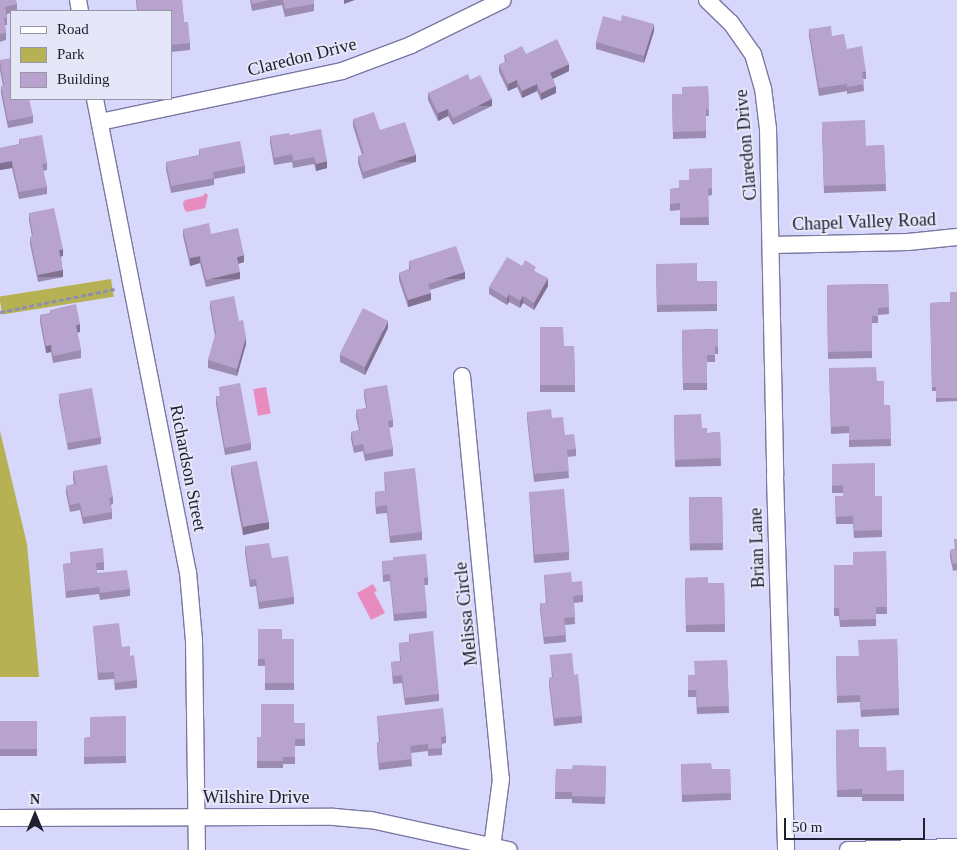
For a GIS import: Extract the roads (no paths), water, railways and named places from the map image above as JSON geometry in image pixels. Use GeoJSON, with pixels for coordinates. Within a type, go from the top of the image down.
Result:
{"type":"FeatureCollection","features":[{"type":"Feature","properties":{"kind":"street","name":"Claredon Drive"},"geometry":{"type":"LineString","coordinates":[[100,122],[342,71],[410,45],[503,0]]}},
{"type":"Feature","properties":{"kind":"street","name":"Claredon Drive"},"geometry":{"type":"LineString","coordinates":[[707,0],[731,24],[753,54],[763,88],[768,129],[772,245]]}},
{"type":"Feature","properties":{"kind":"street","name":"Richardson Street"},"geometry":{"type":"LineString","coordinates":[[95,100],[188,572],[194,641],[197,850]]}},
{"type":"Feature","properties":{"kind":"street","name":"Chapel Valley Road"},"geometry":{"type":"LineString","coordinates":[[772,245],[908,242],[957,237]]}},
{"type":"Feature","properties":{"kind":"street","name":"Brian Lane"},"geometry":{"type":"LineString","coordinates":[[772,245],[775,476],[786,850]]}},
{"type":"Feature","properties":{"kind":"street","name":"Melissa Circle"},"geometry":{"type":"LineString","coordinates":[[462,376],[501,779],[492,847]]}},
{"type":"Feature","properties":{"kind":"street","name":"Wilshire Drive"},"geometry":{"type":"LineString","coordinates":[[0,818],[334,817],[370,820],[509,850]]}},
{"type":"Feature","properties":{"kind":"street"},"geometry":{"type":"LineString","coordinates":[[848,850],[957,847]]}}]}
